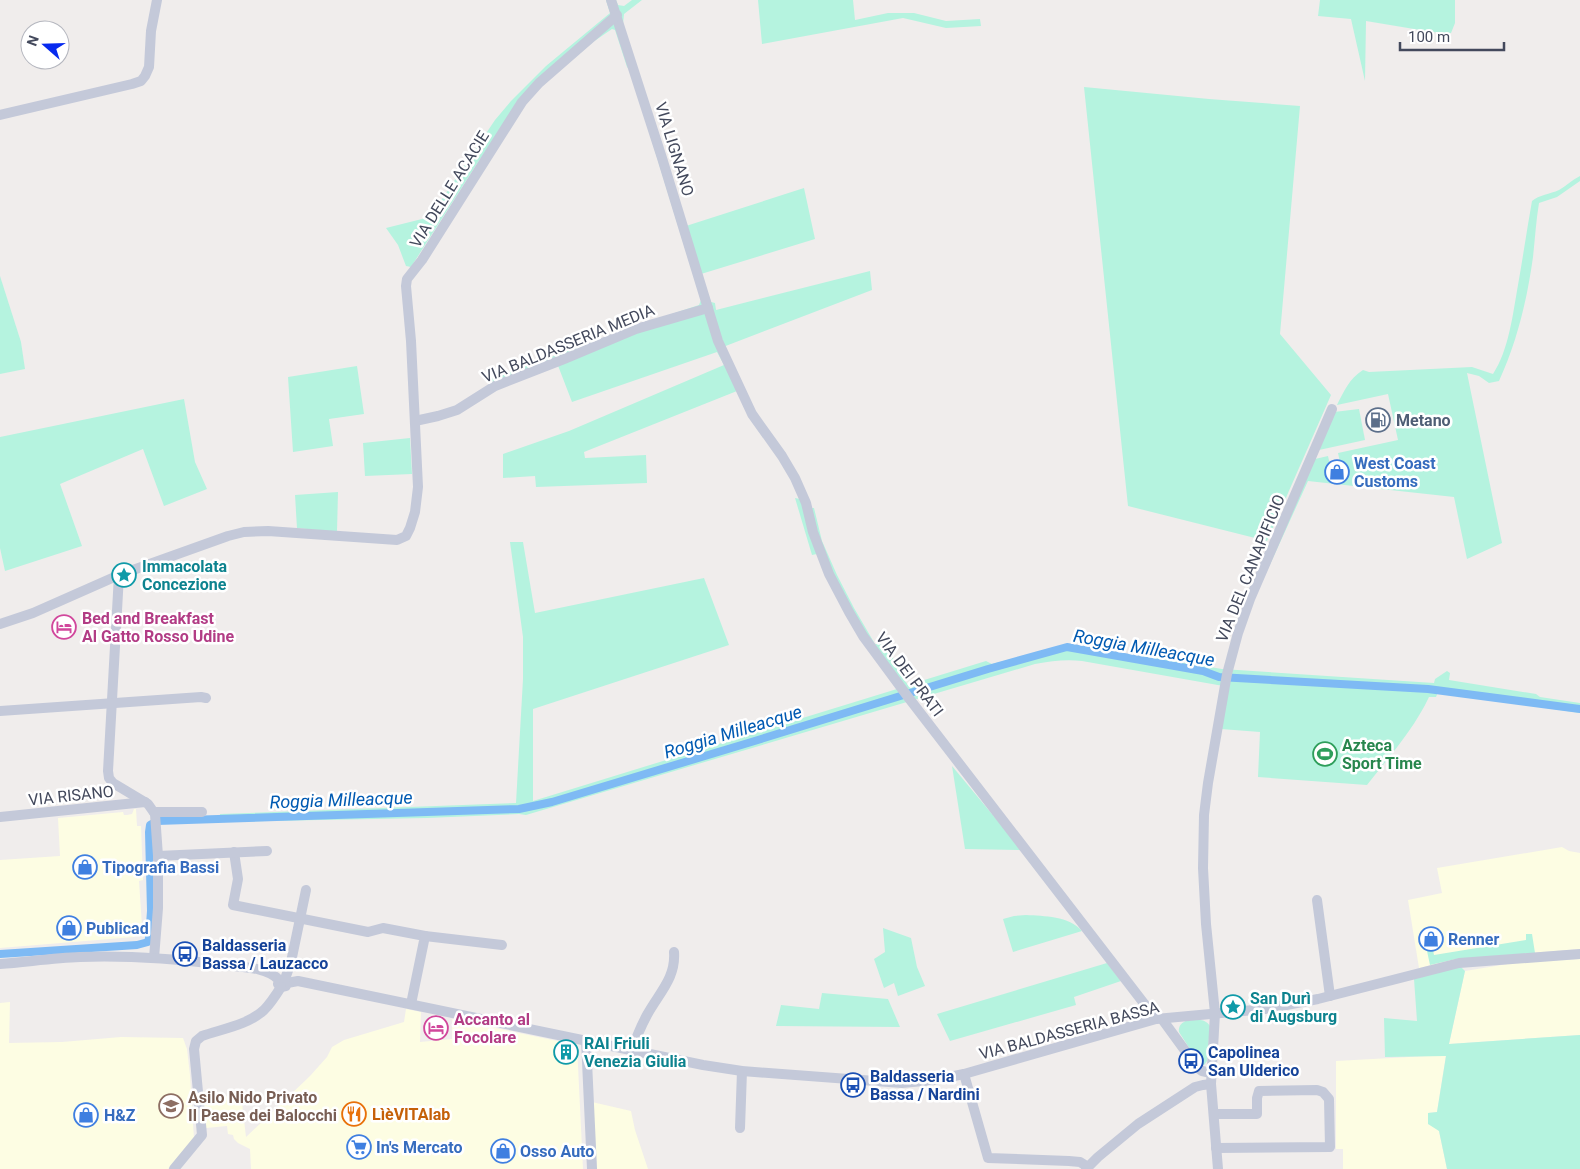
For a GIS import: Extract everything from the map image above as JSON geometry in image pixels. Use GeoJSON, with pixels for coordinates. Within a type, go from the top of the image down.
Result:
{"type":"FeatureCollection","features":[{"type":"Feature","properties":{"kind":"street"},"geometry":{"type":"LineString","coordinates":[[0,115],[141,81],[146,76],[149,67],[151,30],[157,0]]}},
{"type":"Feature","properties":{"kind":"street","name":"VIA LIGNANO"},"geometry":{"type":"LineString","coordinates":[[611,0],[708,308]]}},
{"type":"Feature","properties":{"kind":"street","name":"VIA DELLE ACACIE"},"geometry":{"type":"LineString","coordinates":[[415,421],[406,286],[408,279],[526,98],[539,83],[617,15]]}},
{"type":"Feature","properties":{"kind":"street","name":"VIA BALDASSERIA MEDIA"},"geometry":{"type":"LineString","coordinates":[[415,421],[457,410],[495,386],[636,329],[708,308]]}},
{"type":"Feature","properties":{"kind":"street","name":"VIA DEI PRATI"},"geometry":{"type":"LineString","coordinates":[[708,308],[718,341],[752,414],[795,478],[806,504],[813,532],[829,574],[863,636],[906,694],[1197,1067],[1202,1071],[1211,1073]]}},
{"type":"Feature","properties":{"kind":"street","name":"VIA DEL CANAPIFICIO"},"geometry":{"type":"LineString","coordinates":[[1218,1169],[1211,1073],[1216,1013],[1206,924],[1203,868],[1203,842],[1208,783],[1226,679],[1236,640],[1250,599],[1332,409]]}},
{"type":"Feature","properties":{"kind":"street"},"geometry":{"type":"LineString","coordinates":[[0,624],[34,613],[120,575],[244,532],[268,531],[393,539],[403,538],[408,533],[412,521],[418,487],[415,421]]}},
{"type":"Feature","properties":{"kind":"street"},"geometry":{"type":"LineString","coordinates":[[120,575],[108,774],[116,785],[145,802],[155,819],[158,856],[158,908],[154,958]]}},
{"type":"Feature","properties":{"kind":"street"},"geometry":{"type":"LineString","coordinates":[[0,711],[206,698]]}},
{"type":"Feature","properties":{"kind":"street","name":"VIA RISANO"},"geometry":{"type":"LineString","coordinates":[[0,817],[145,802]]}},
{"type":"Feature","properties":{"kind":"street"},"geometry":{"type":"LineString","coordinates":[[155,819],[202,812]]}},
{"type":"Feature","properties":{"kind":"street"},"geometry":{"type":"LineString","coordinates":[[158,856],[267,850]]}},
{"type":"Feature","properties":{"kind":"street"},"geometry":{"type":"LineString","coordinates":[[234,852],[238,879],[233,905],[368,932],[383,928],[425,936],[502,945]]}},
{"type":"Feature","properties":{"kind":"street"},"geometry":{"type":"LineString","coordinates":[[174,1169],[202,1135],[194,1049],[196,1041],[202,1036],[252,1019],[265,1009],[283,982],[306,890]]}},
{"type":"Feature","properties":{"kind":"street"},"geometry":{"type":"LineString","coordinates":[[1317,900],[1330,996]]}},
{"type":"Feature","properties":{"kind":"street"},"geometry":{"type":"LineString","coordinates":[[411,1004],[425,936]]}},
{"type":"Feature","properties":{"kind":"street"},"geometry":{"type":"LineString","coordinates":[[632,1050],[647,1014],[671,977],[674,965],[674,952]]}},
{"type":"Feature","properties":{"kind":"street","name":"VIA BALDASSERIA BASSA"},"geometry":{"type":"LineString","coordinates":[[0,964],[80,957],[154,958],[191,961],[256,970],[273,975],[283,982],[298,981],[702,1065],[742,1071],[902,1083],[934,1080],[964,1074],[1159,1019],[1265,1009],[1330,996],[1459,963],[1580,954]]}},
{"type":"Feature","properties":{"kind":"street"},"geometry":{"type":"LineString","coordinates":[[586,1040],[592,1169]]}},
{"type":"Feature","properties":{"kind":"street"},"geometry":{"type":"LineString","coordinates":[[740,1128],[742,1071]]}},
{"type":"Feature","properties":{"kind":"street"},"geometry":{"type":"LineString","coordinates":[[964,1074],[988,1158],[1080,1162],[1087,1168],[1125,1134],[1158,1110],[1195,1087],[1202,1084],[1212,1084]]}},
{"type":"Feature","properties":{"kind":"street"},"geometry":{"type":"LineString","coordinates":[[1214,1114],[1256,1114],[1259,1091],[1317,1090],[1323,1092],[1329,1099],[1330,1147],[1216,1148]]}},
{"type":"Feature","properties":{"kind":"shaded area"},"geometry":{"type":"Polygon","coordinates":[[[134,809],[136,809],[137,826],[141,826],[143,880],[139,881],[142,926],[139,934],[134,937],[0,948],[0,860],[60,856],[58,818],[123,812],[124,815],[127,815],[132,814],[134,809]]]}},
{"type":"Feature","properties":{"kind":"shaded area"},"geometry":{"type":"Polygon","coordinates":[[[1562,847],[1569,851],[1580,853],[1580,949],[1456,959],[1419,968],[1408,900],[1442,893],[1437,868],[1562,847]]]}},
{"type":"Feature","properties":{"kind":"shaded area"},"geometry":{"type":"Polygon","coordinates":[[[1580,959],[1580,1035],[1449,1044],[1465,971],[1520,962],[1580,959]]]}},
{"type":"Feature","properties":{"kind":"shaded area"},"geometry":{"type":"Polygon","coordinates":[[[10,1002],[9,1043],[62,1042],[121,1037],[183,1038],[187,1049],[190,1075],[194,1139],[168,1169],[0,1169],[0,1003],[10,1002]]]}},
{"type":"Feature","properties":{"kind":"shaded area"},"geometry":{"type":"Polygon","coordinates":[[[406,1009],[421,1012],[420,1042],[452,1039],[452,1019],[577,1045],[583,1169],[251,1169],[250,1149],[238,1143],[233,1135],[228,1134],[227,1126],[206,1128],[203,1100],[241,1094],[246,1137],[310,1076],[327,1057],[332,1047],[344,1040],[404,1022],[406,1009]]]}},
{"type":"Feature","properties":{"kind":"shaded area"},"geometry":{"type":"Polygon","coordinates":[[[1446,1055],[1437,1112],[1428,1113],[1439,1131],[1447,1169],[1343,1169],[1343,1149],[1336,1149],[1336,1061],[1446,1055]]]}},
{"type":"Feature","properties":{"kind":"shaded area"},"geometry":{"type":"Polygon","coordinates":[[[592,1102],[631,1111],[635,1130],[648,1169],[597,1169],[592,1102]]]}},
{"type":"Feature","properties":{"kind":"green space"},"geometry":{"type":"Polygon","coordinates":[[[606,0],[616,0],[618,5],[624,6],[632,0],[642,0],[624,14],[623,24],[686,226],[804,188],[815,239],[701,274],[711,302],[715,303],[716,310],[870,271],[872,290],[723,347],[757,417],[809,508],[814,508],[822,541],[854,608],[875,644],[884,645],[897,664],[897,670],[908,685],[986,661],[992,664],[1062,646],[1063,650],[1078,651],[1138,663],[1139,655],[1222,669],[1434,683],[1435,679],[1447,671],[1450,673],[1449,680],[1580,703],[1580,713],[1438,692],[1436,697],[1429,697],[1409,732],[1367,785],[1258,777],[1260,732],[1221,729],[1229,687],[1070,660],[1035,664],[526,815],[220,822],[220,814],[516,803],[523,679],[523,637],[510,542],[523,542],[535,613],[704,578],[729,645],[533,709],[533,801],[897,689],[817,554],[812,555],[795,498],[800,499],[791,478],[737,391],[584,452],[585,458],[646,455],[647,483],[536,487],[535,476],[503,478],[503,454],[569,431],[724,365],[717,352],[572,402],[557,363],[500,384],[487,380],[699,305],[701,300],[630,70],[627,67],[615,30],[612,29],[593,42],[540,87],[480,159],[411,267],[406,266],[398,245],[386,228],[430,217],[495,120],[511,101],[546,66],[610,13],[606,0]]]}},
{"type":"Feature","properties":{"kind":"green space"},"geometry":{"type":"Polygon","coordinates":[[[758,0],[853,0],[855,20],[888,13],[914,13],[946,21],[980,19],[981,26],[946,28],[903,18],[762,44],[758,0]]]}},
{"type":"Feature","properties":{"kind":"green space"},"geometry":{"type":"Polygon","coordinates":[[[1320,0],[1455,0],[1455,23],[1451,33],[1432,32],[1366,21],[1365,81],[1351,19],[1318,16],[1320,0]]]}},
{"type":"Feature","properties":{"kind":"green space"},"geometry":{"type":"Polygon","coordinates":[[[1084,87],[1300,106],[1280,334],[1331,395],[1267,541],[1128,506],[1084,87]]]}},
{"type":"Feature","properties":{"kind":"green space"},"geometry":{"type":"Polygon","coordinates":[[[1580,176],[1580,181],[1557,197],[1539,203],[1528,289],[1516,336],[1499,381],[1489,383],[1479,376],[1467,373],[1502,543],[1467,559],[1454,497],[1308,481],[1262,582],[1315,459],[1328,456],[1333,478],[1343,476],[1338,453],[1398,440],[1388,394],[1337,405],[1350,381],[1363,370],[1369,372],[1472,367],[1493,374],[1503,354],[1510,331],[1532,201],[1559,190],[1580,176]]]}},
{"type":"Feature","properties":{"kind":"green space"},"geometry":{"type":"Polygon","coordinates":[[[0,276],[21,342],[25,369],[0,374],[0,276]]]}},
{"type":"Feature","properties":{"kind":"green space"},"geometry":{"type":"Polygon","coordinates":[[[357,366],[364,414],[329,419],[333,446],[293,452],[288,377],[357,366]]]}},
{"type":"Feature","properties":{"kind":"green space"},"geometry":{"type":"Polygon","coordinates":[[[184,399],[195,462],[207,489],[164,506],[143,449],[60,484],[82,546],[5,571],[0,548],[0,437],[184,399]]]}},
{"type":"Feature","properties":{"kind":"green space"},"geometry":{"type":"Polygon","coordinates":[[[1359,409],[1365,440],[1319,450],[1334,412],[1359,409]]]}},
{"type":"Feature","properties":{"kind":"green space"},"geometry":{"type":"Polygon","coordinates":[[[410,438],[412,474],[365,476],[363,443],[410,438]]]}},
{"type":"Feature","properties":{"kind":"green space"},"geometry":{"type":"Polygon","coordinates":[[[338,492],[337,532],[297,528],[295,495],[338,492]]]}},
{"type":"Feature","properties":{"kind":"green space"},"geometry":{"type":"Polygon","coordinates":[[[952,766],[1022,850],[965,849],[952,766]]]}},
{"type":"Feature","properties":{"kind":"green space"},"geometry":{"type":"Polygon","coordinates":[[[1026,915],[1070,922],[1082,931],[1013,952],[1003,919],[1026,915]]]}},
{"type":"Feature","properties":{"kind":"green space"},"geometry":{"type":"Polygon","coordinates":[[[883,928],[911,938],[917,967],[925,986],[898,996],[894,983],[884,988],[874,959],[885,952],[883,928]]]}},
{"type":"Feature","properties":{"kind":"green space"},"geometry":{"type":"Polygon","coordinates":[[[1526,934],[1532,934],[1535,953],[1456,959],[1430,965],[1427,951],[1433,950],[1434,955],[1526,940],[1526,934]]]}},
{"type":"Feature","properties":{"kind":"green space"},"geometry":{"type":"Polygon","coordinates":[[[1107,963],[1121,981],[1074,997],[1076,1005],[950,1041],[937,1014],[1107,963]]]}},
{"type":"Feature","properties":{"kind":"green space"},"geometry":{"type":"Polygon","coordinates":[[[1460,966],[1465,971],[1449,1044],[1580,1035],[1580,1169],[1447,1169],[1439,1131],[1428,1124],[1428,1113],[1437,1112],[1446,1056],[1385,1057],[1384,1018],[1417,1021],[1414,979],[1460,966]]]}},
{"type":"Feature","properties":{"kind":"green space"},"geometry":{"type":"Polygon","coordinates":[[[822,993],[888,999],[900,1027],[776,1026],[781,1005],[819,1009],[822,993]]]}},
{"type":"Feature","properties":{"kind":"green space"},"geometry":{"type":"Polygon","coordinates":[[[1188,1020],[1203,1021],[1210,1026],[1207,1061],[1204,1065],[1199,1063],[1179,1032],[1181,1024],[1188,1020]]]}},
{"type":"Feature","properties":{"kind":"waterway","name":"Roggia Milleacque"},"geometry":{"type":"LineString","coordinates":[[0,954],[137,945],[148,942],[151,911],[149,832],[150,825],[157,821],[519,809],[552,802],[988,669],[1067,647],[1203,671],[1219,677],[1428,689],[1580,709]]}},
{"type":"Feature","properties":{"kind":"place","name":"Metano"},"geometry":{"type":"Point","coordinates":[1378,420]}},
{"type":"Feature","properties":{"kind":"place","name":"West Coast Customs"},"geometry":{"type":"Point","coordinates":[1337,472]}},
{"type":"Feature","properties":{"kind":"place","name":"Immacolata Concezione"},"geometry":{"type":"Point","coordinates":[124,575]}},
{"type":"Feature","properties":{"kind":"place","name":"Bed and Breakfast Al Gatto Rosso Udine"},"geometry":{"type":"Point","coordinates":[64,627]}},
{"type":"Feature","properties":{"kind":"place","name":"Azteca Sport Time"},"geometry":{"type":"Point","coordinates":[1325,754]}},
{"type":"Feature","properties":{"kind":"place","name":"Tipografia Bassi"},"geometry":{"type":"Point","coordinates":[85,867]}},
{"type":"Feature","properties":{"kind":"place","name":"Publicad"},"geometry":{"type":"Point","coordinates":[69,928]}},
{"type":"Feature","properties":{"kind":"place","name":"Renner"},"geometry":{"type":"Point","coordinates":[1431,939]}},
{"type":"Feature","properties":{"kind":"place","name":"Baldasseria Bassa / Lauzacco"},"geometry":{"type":"Point","coordinates":[185,954]}},
{"type":"Feature","properties":{"kind":"place","name":"San Durì di Augsburg"},"geometry":{"type":"Point","coordinates":[1233,1007]}},
{"type":"Feature","properties":{"kind":"place","name":"Accanto al Focolare"},"geometry":{"type":"Point","coordinates":[436,1028]}},
{"type":"Feature","properties":{"kind":"place","name":"RAI Friuli Venezia Giulia"},"geometry":{"type":"Point","coordinates":[566,1052]}},
{"type":"Feature","properties":{"kind":"place","name":"Capolinea San Ulderico"},"geometry":{"type":"Point","coordinates":[1191,1061]}},
{"type":"Feature","properties":{"kind":"place","name":"Baldasseria Bassa / Nardini"},"geometry":{"type":"Point","coordinates":[853,1085]}},
{"type":"Feature","properties":{"kind":"place","name":"Asilo Nido Privato Il Paese dei Balocchi"},"geometry":{"type":"Point","coordinates":[171,1106]}},
{"type":"Feature","properties":{"kind":"place","name":"LìèVITAlab"},"geometry":{"type":"Point","coordinates":[354,1114]}},
{"type":"Feature","properties":{"kind":"place","name":"H&Z"},"geometry":{"type":"Point","coordinates":[86,1115]}},
{"type":"Feature","properties":{"kind":"place","name":"In's Mercato"},"geometry":{"type":"Point","coordinates":[359,1147]}},
{"type":"Feature","properties":{"kind":"place","name":"Osso Auto"},"geometry":{"type":"Point","coordinates":[503,1151]}}]}
